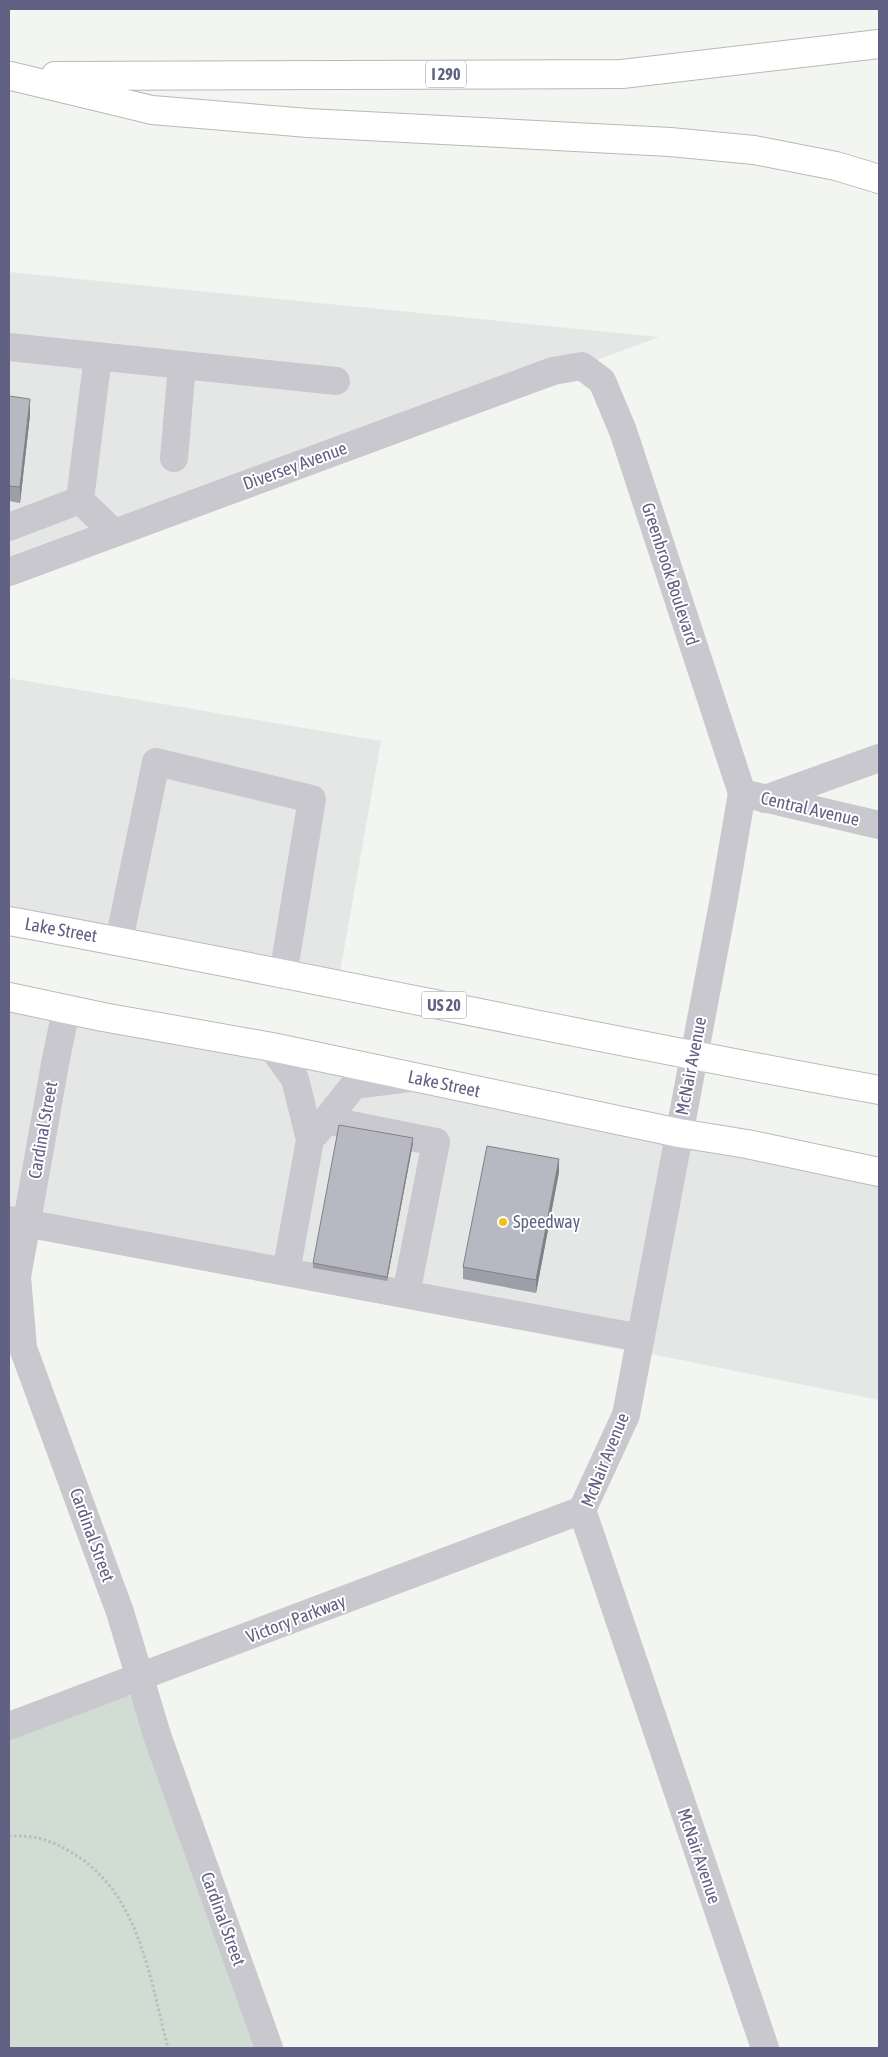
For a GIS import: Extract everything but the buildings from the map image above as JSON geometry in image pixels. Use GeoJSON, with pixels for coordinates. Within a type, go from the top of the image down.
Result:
{"type":"FeatureCollection","features":[{"type":"Feature","properties":{"kind":"main road","name":"I 290"},"geometry":{"type":"LineString","coordinates":[[10,76],[622,74],[879,44]]}},
{"type":"Feature","properties":{"kind":"main road"},"geometry":{"type":"LineString","coordinates":[[10,76],[152,110],[308,123],[670,142],[754,150],[836,166],[879,179]]}},
{"type":"Feature","properties":{"kind":"main road","name":"Lake Street"},"geometry":{"type":"LineString","coordinates":[[9,921],[389,993],[693,1056],[879,1090]]}},
{"type":"Feature","properties":{"kind":"main road","name":"Lake Street"},"geometry":{"type":"LineString","coordinates":[[9,997],[66,1010],[272,1047],[411,1078],[879,1172]]}},
{"type":"Feature","properties":{"kind":"street"},"geometry":{"type":"LineString","coordinates":[[9,347],[336,381]]}},
{"type":"Feature","properties":{"kind":"street"},"geometry":{"type":"LineString","coordinates":[[80,500],[98,356]]}},
{"type":"Feature","properties":{"kind":"street"},"geometry":{"type":"LineString","coordinates":[[174,458],[182,365]]}},
{"type":"Feature","properties":{"kind":"street","name":"Diversey Avenue"},"geometry":{"type":"LineString","coordinates":[[9,572],[553,371],[582,366]]}},
{"type":"Feature","properties":{"kind":"street","name":"Greenbrook Boulevard"},"geometry":{"type":"LineString","coordinates":[[582,366],[602,381],[622,426],[753,796]]}},
{"type":"Feature","properties":{"kind":"street"},"geometry":{"type":"LineString","coordinates":[[9,527],[80,500]]}},
{"type":"Feature","properties":{"kind":"street"},"geometry":{"type":"LineString","coordinates":[[80,500],[114,533]]}},
{"type":"Feature","properties":{"kind":"street"},"geometry":{"type":"LineString","coordinates":[[753,796],[879,758]]}},
{"type":"Feature","properties":{"kind":"street"},"geometry":{"type":"LineString","coordinates":[[119,941],[156,762],[312,799],[284,974]]}},
{"type":"Feature","properties":{"kind":"street","name":"Central Avenue"},"geometry":{"type":"LineString","coordinates":[[753,796],[879,825]]}},
{"type":"Feature","properties":{"kind":"street","name":"McNair Avenue"},"geometry":{"type":"LineString","coordinates":[[753,796],[724,898],[626,1415],[582,1510],[765,2048]]}},
{"type":"Feature","properties":{"kind":"street","name":"Cardinal Street"},"geometry":{"type":"LineString","coordinates":[[66,1010],[18,1222],[17,1277],[23,1348],[120,1612],[158,1738],[269,2048]]}},
{"type":"Feature","properties":{"kind":"street"},"geometry":{"type":"LineString","coordinates":[[272,1047],[295,1079],[318,1130]]}},
{"type":"Feature","properties":{"kind":"street"},"geometry":{"type":"LineString","coordinates":[[286,1272],[318,1130],[354,1085],[411,1078]]}},
{"type":"Feature","properties":{"kind":"street"},"geometry":{"type":"LineString","coordinates":[[318,1130],[436,1142],[406,1294]]}},
{"type":"Feature","properties":{"kind":"street"},"geometry":{"type":"LineString","coordinates":[[18,1222],[641,1338]]}},
{"type":"Feature","properties":{"kind":"street","name":"Victory Parkway"},"geometry":{"type":"LineString","coordinates":[[9,1726],[582,1510]]}},
{"type":"Feature","properties":{"kind":"path"},"geometry":{"type":"LineString","coordinates":[[9,1836],[33,1837],[59,1845],[88,1862],[106,1879],[124,1906],[139,1939],[168,2048]]}},
{"type":"Feature","properties":{"kind":"shaded area"},"geometry":{"type":"Polygon","coordinates":[[[9,272],[659,337],[9,578],[9,272]]]}},
{"type":"Feature","properties":{"kind":"shaded area"},"geometry":{"type":"Polygon","coordinates":[[[9,678],[381,741],[340,972],[9,908],[9,678]]]}},
{"type":"Feature","properties":{"kind":"shaded area"},"geometry":{"type":"Polygon","coordinates":[[[9,1007],[669,1139],[629,1351],[9,1233],[9,1007]]]}},
{"type":"Feature","properties":{"kind":"shaded area"},"geometry":{"type":"Polygon","coordinates":[[[682,1142],[879,1179],[879,1400],[651,1354],[682,1142]]]}},
{"type":"Feature","properties":{"kind":"shaded area"},"geometry":{"type":"Polygon","coordinates":[[[118,1696],[130,1696],[139,1710],[256,2048],[9,2048],[9,1738],[118,1696]]]}},
{"type":"Feature","properties":{"kind":"place","name":"Speedway"},"geometry":{"type":"Point","coordinates":[503,1222]}}]}
